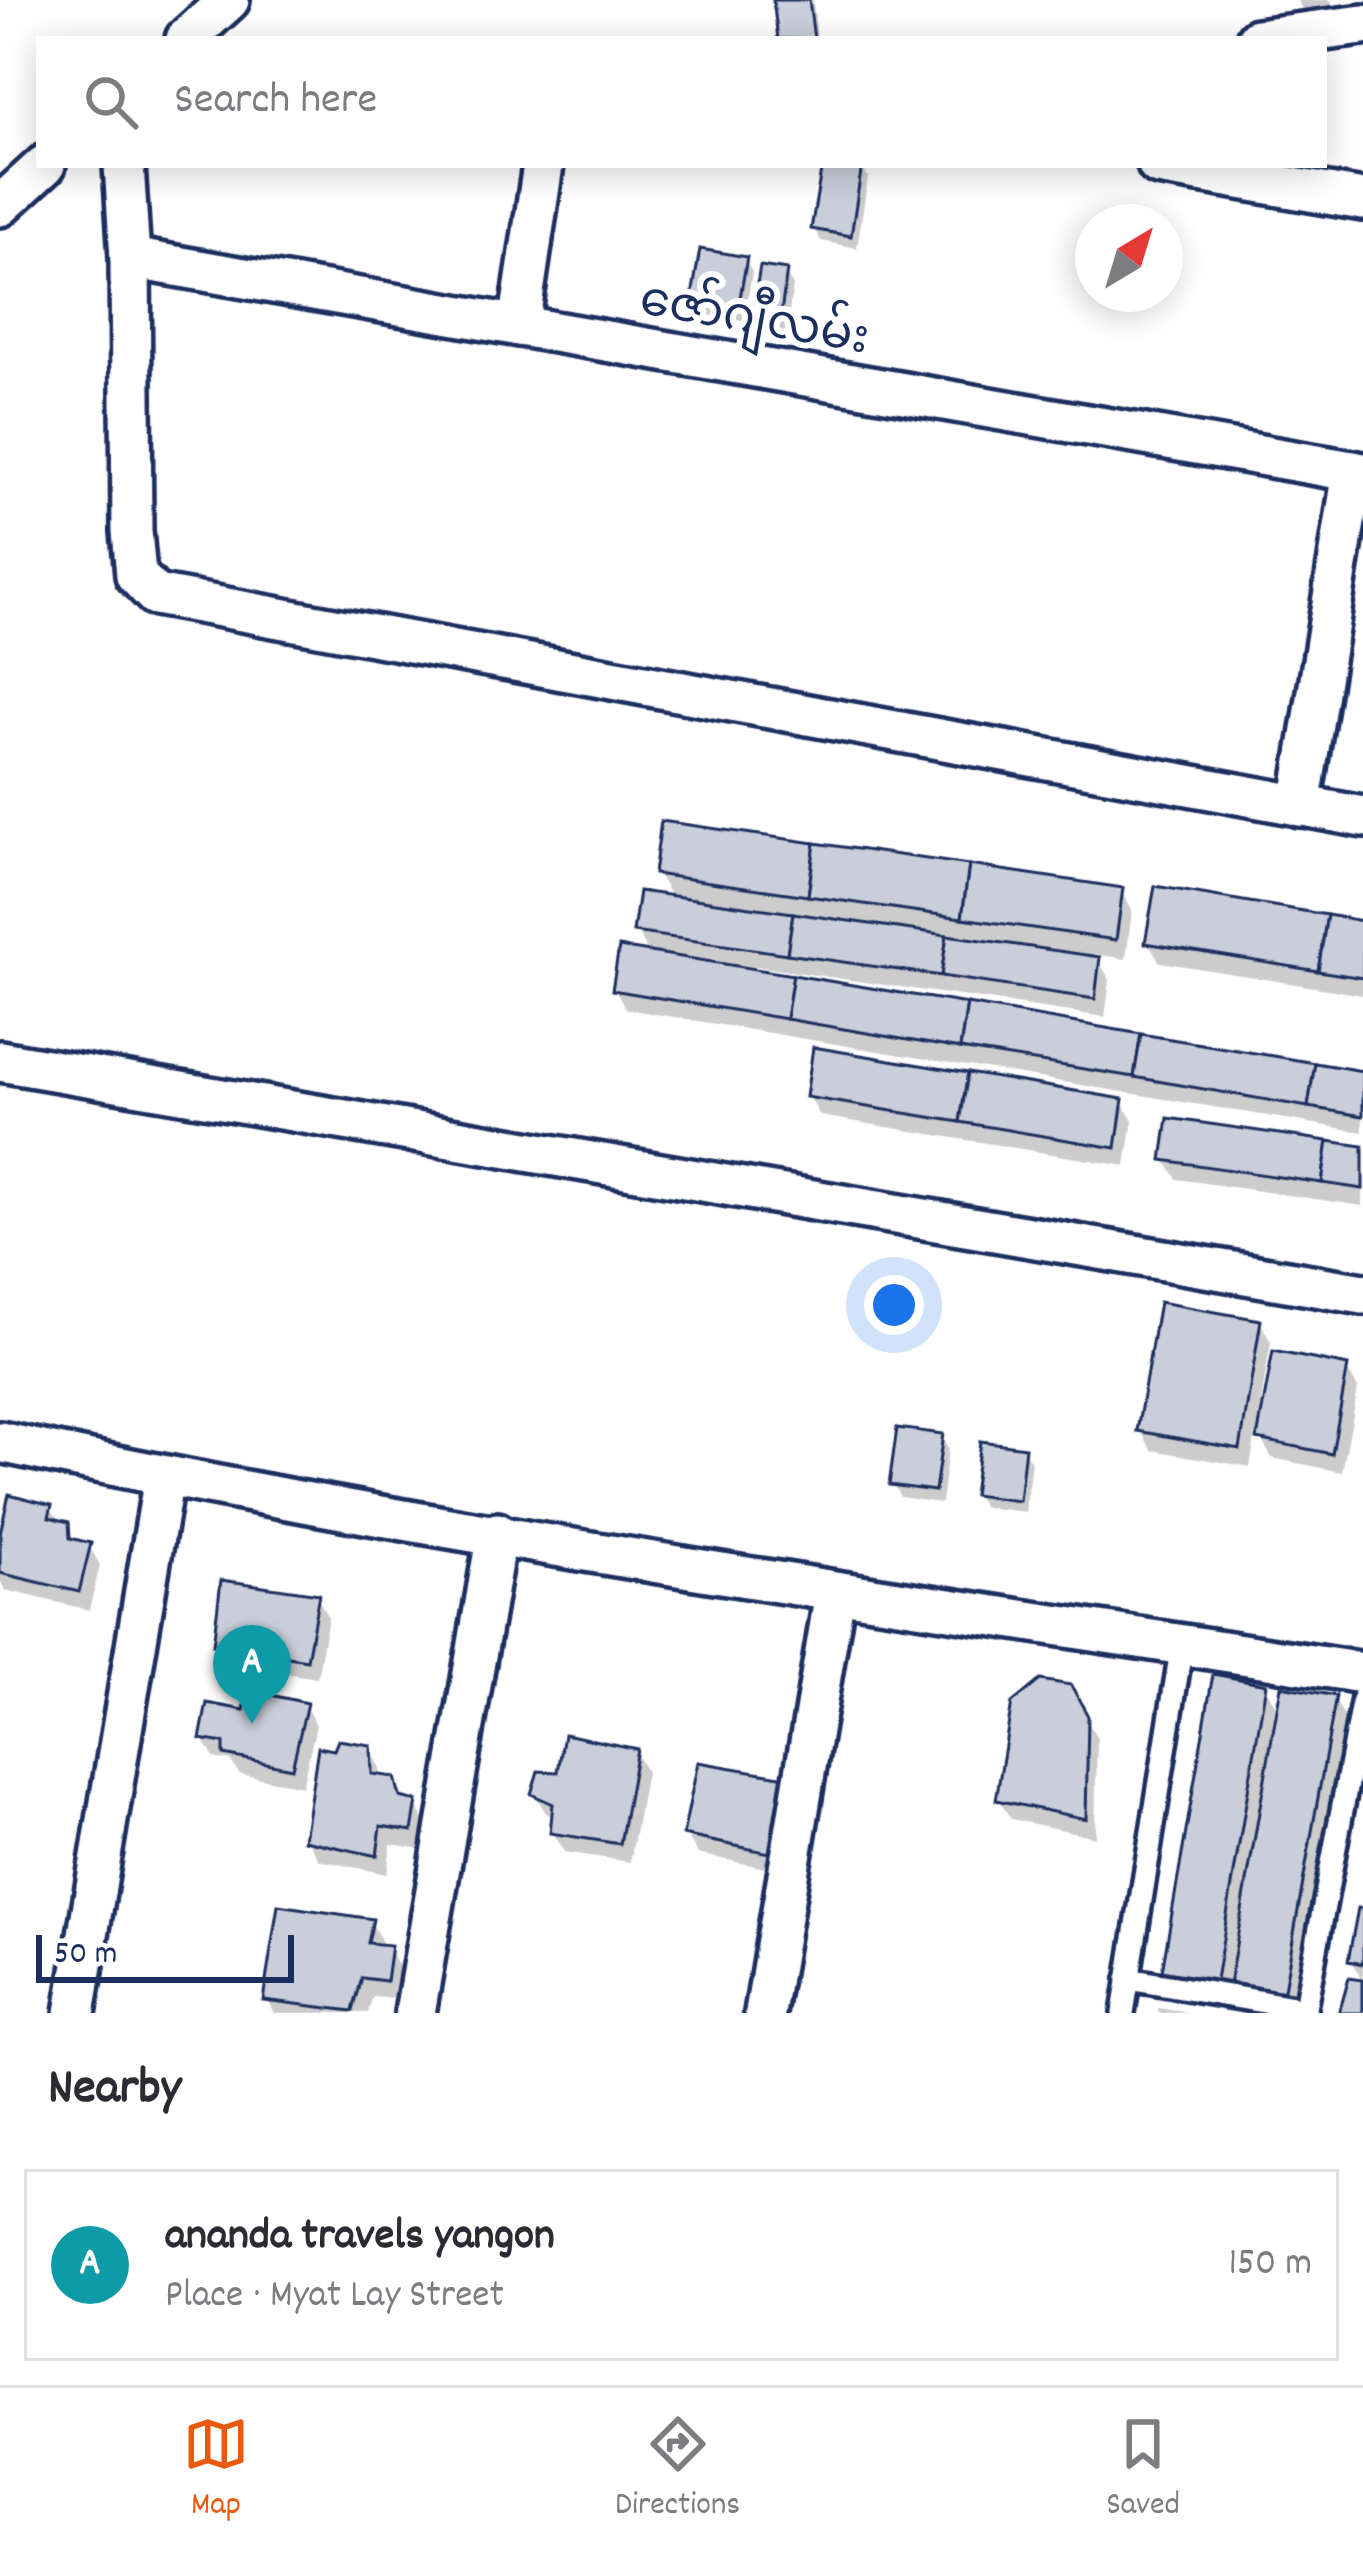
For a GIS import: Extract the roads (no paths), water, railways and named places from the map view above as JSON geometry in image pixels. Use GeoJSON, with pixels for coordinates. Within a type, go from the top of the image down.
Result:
{"type":"FeatureCollection","features":[{"type":"Feature","properties":{"kind":"street"},"geometry":{"type":"LineString","coordinates":[[189,36],[229,0]]}},
{"type":"Feature","properties":{"kind":"street"},"geometry":{"type":"LineString","coordinates":[[1280,36],[1363,25]]}},
{"type":"Feature","properties":{"kind":"street"},"geometry":{"type":"LineString","coordinates":[[0,206],[42,168]]}},
{"type":"Feature","properties":{"kind":"street"},"geometry":{"type":"LineString","coordinates":[[124,168],[130,258],[132,531],[136,575],[155,595],[1363,817]]}},
{"type":"Feature","properties":{"kind":"street"},"geometry":{"type":"LineString","coordinates":[[519,326],[543,168]]}},
{"type":"Feature","properties":{"kind":"street"},"geometry":{"type":"LineString","coordinates":[[1176,168],[1363,200]]}},
{"type":"Feature","properties":{"kind":"street","name":"ဇော်ဂျီလမ်း"},"geometry":{"type":"LineString","coordinates":[[130,258],[1358,472]]}},
{"type":"Feature","properties":{"kind":"street"},"geometry":{"type":"LineString","coordinates":[[1300,806],[1358,472]]}},
{"type":"Feature","properties":{"kind":"street"},"geometry":{"type":"LineString","coordinates":[[0,1061],[1363,1294]]}},
{"type":"Feature","properties":{"kind":"street"},"geometry":{"type":"LineString","coordinates":[[0,1442],[164,1477],[835,1593],[1363,1673]]}},
{"type":"Feature","properties":{"kind":"street"},"geometry":{"type":"LineString","coordinates":[[75,2013],[164,1477]]}},
{"type":"Feature","properties":{"kind":"street"},"geometry":{"type":"LineString","coordinates":[[416,2013],[497,1533]]}},
{"type":"Feature","properties":{"kind":"street"},"geometry":{"type":"LineString","coordinates":[[765,2013],[835,1593]]}},
{"type":"Feature","properties":{"kind":"lane"},"geometry":{"type":"LineString","coordinates":[[1123,2013],[1182,1644]]}},
{"type":"Feature","properties":{"kind":"lane"},"geometry":{"type":"LineString","coordinates":[[1128,1979],[1305,2011],[1363,1698]]}},
{"type":"Feature","properties":{"kind":"place","name":"ananda travels yangon"},"geometry":{"type":"Point","coordinates":[252,1724]}}]}
